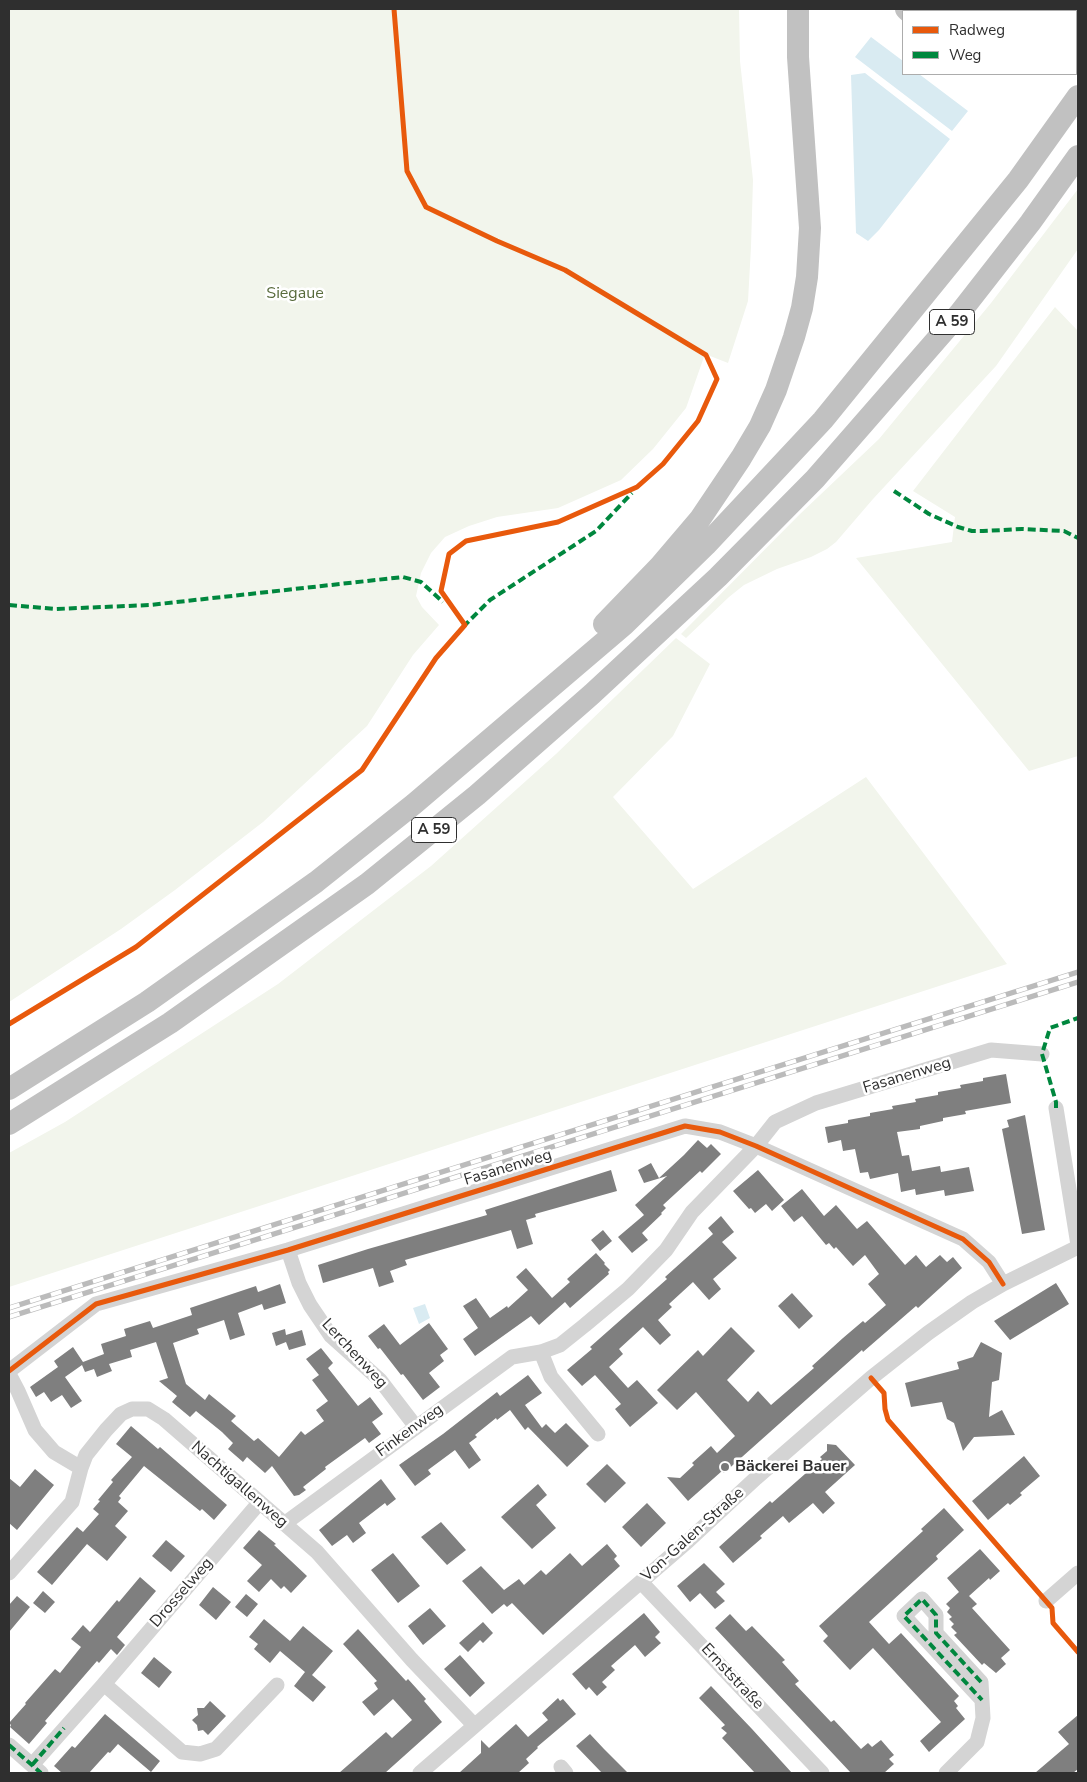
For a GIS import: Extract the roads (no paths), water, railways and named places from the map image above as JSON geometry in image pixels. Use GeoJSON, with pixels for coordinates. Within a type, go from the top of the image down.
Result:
{"type":"FeatureCollection","features":[{"type":"Feature","properties":{"kind":"highway","name":"A 59"},"geometry":{"type":"LineString","coordinates":[[527,708],[660,566],[700,519],[760,426],[776,390],[802,308],[810,228],[798,57],[798,9]]}},
{"type":"Feature","properties":{"kind":"highway","name":"A 59"},"geometry":{"type":"LineString","coordinates":[[9,1089],[168,987],[316,882],[414,804],[584,661],[638,612],[706,545],[823,420],[1018,180],[1078,96]]}},
{"type":"Feature","properties":{"kind":"highway","name":"A 59"},"geometry":{"type":"LineString","coordinates":[[9,1124],[170,1023],[367,884],[477,795],[592,694],[718,577],[815,479],[959,314],[1030,223],[1078,156]]}},
{"type":"Feature","properties":{"kind":"street","name":"Fasanenweg"},"geometry":{"type":"LineString","coordinates":[[756,1146],[775,1122],[816,1103],[991,1050],[1042,1054]]}},
{"type":"Feature","properties":{"kind":"street","name":"Von-Galen-Straße"},"geometry":{"type":"LineString","coordinates":[[420,1773],[641,1582],[871,1378],[928,1333],[972,1302],[1078,1246],[1056,1108]]}},
{"type":"Feature","properties":{"kind":"street","name":"Fasanenweg"},"geometry":{"type":"LineString","coordinates":[[9,1373],[96,1304],[288,1250],[685,1126],[720,1132],[756,1146],[964,1239],[988,1262],[1004,1284]]}},
{"type":"Feature","properties":{"kind":"street","name":"Finkenweg"},"geometry":{"type":"LineString","coordinates":[[284,1524],[512,1357],[541,1352],[560,1345],[628,1289],[666,1250],[692,1212],[756,1146]]}},
{"type":"Feature","properties":{"kind":"street","name":"Lerchenweg"},"geometry":{"type":"LineString","coordinates":[[288,1250],[299,1283],[310,1305],[331,1336],[380,1380],[416,1427]]}},
{"type":"Feature","properties":{"kind":"street"},"geometry":{"type":"LineString","coordinates":[[541,1352],[551,1377],[598,1434]]}},
{"type":"Feature","properties":{"kind":"street"},"geometry":{"type":"LineString","coordinates":[[9,1373],[35,1430],[54,1452],[80,1468],[72,1502],[9,1573]]}},
{"type":"Feature","properties":{"kind":"street","name":"Nachtigallenweg"},"geometry":{"type":"LineString","coordinates":[[80,1468],[86,1455],[120,1414],[132,1409],[148,1409],[164,1419],[317,1552],[412,1660],[474,1725]]}},
{"type":"Feature","properties":{"kind":"street","name":"Drosselweg"},"geometry":{"type":"LineString","coordinates":[[36,1769],[64,1728],[259,1503]]}},
{"type":"Feature","properties":{"kind":"street"},"geometry":{"type":"LineString","coordinates":[[1046,1601],[1078,1573]]}},
{"type":"Feature","properties":{"kind":"street","name":"Ernststraße"},"geometry":{"type":"LineString","coordinates":[[641,1582],[822,1773]]}},
{"type":"Feature","properties":{"kind":"street"},"geometry":{"type":"LineString","coordinates":[[946,1773],[977,1742],[983,1718],[982,1700],[981,1682],[936,1633],[936,1615],[922,1599],[904,1616],[982,1700]]}},
{"type":"Feature","properties":{"kind":"street"},"geometry":{"type":"LineString","coordinates":[[104,1684],[182,1752],[200,1754],[216,1750],[277,1685]]}},
{"type":"Feature","properties":{"kind":"street"},"geometry":{"type":"LineString","coordinates":[[9,1745],[36,1769]]}},
{"type":"Feature","properties":{"kind":"railway"},"geometry":{"type":"LineString","coordinates":[[9,1308],[1078,972]]}},
{"type":"Feature","properties":{"kind":"railway"},"geometry":{"type":"LineString","coordinates":[[9,1317],[1078,982]]}},
{"type":"Feature","properties":{"kind":"place","name":"Bäckerei Bauer"},"geometry":{"type":"Point","coordinates":[725,1467]}},
{"type":"Feature","properties":{"kind":"park label","name":"Siegaue"},"geometry":{"type":"Point","coordinates":[295,294]}}]}
